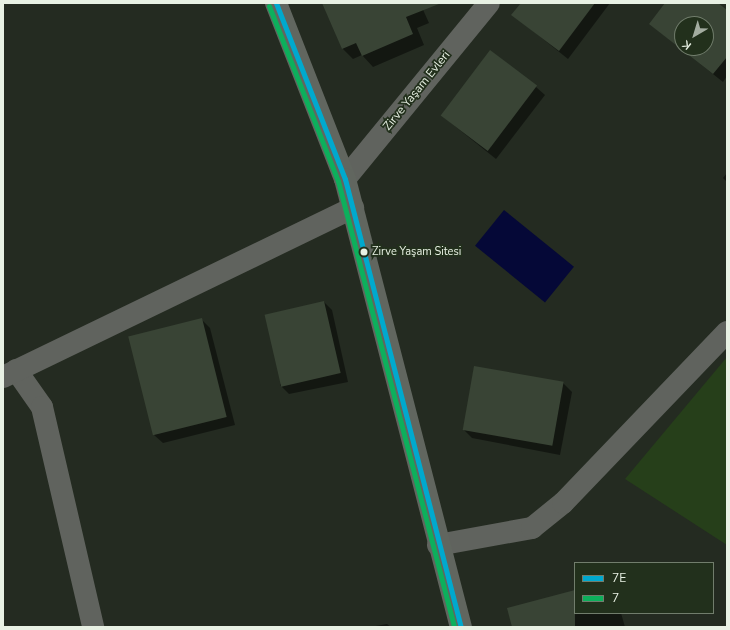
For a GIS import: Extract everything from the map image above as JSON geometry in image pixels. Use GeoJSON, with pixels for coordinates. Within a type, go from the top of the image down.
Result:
{"type":"FeatureCollection","features":[{"type":"Feature","properties":{"kind":"main road"},"geometry":{"type":"LineString","coordinates":[[276,3],[345,180],[438,545],[461,627]]}},
{"type":"Feature","properties":{"kind":"street","name":"Zirve Yaşam Evleri"},"geometry":{"type":"LineString","coordinates":[[345,180],[489,3]]}},
{"type":"Feature","properties":{"kind":"street"},"geometry":{"type":"LineString","coordinates":[[94,627],[42,407],[10,374],[353,208]]}},
{"type":"Feature","properties":{"kind":"street"},"geometry":{"type":"LineString","coordinates":[[438,545],[532,528],[564,503],[727,332]]}},
{"type":"Feature","properties":{"kind":"green space"},"geometry":{"type":"Polygon","coordinates":[[[727,357],[727,545],[625,479],[727,357]]]}},
{"type":"Feature","properties":{"kind":"shaded area"},"geometry":{"type":"Polygon","coordinates":[[[504,210],[574,267],[545,302],[475,246],[504,210]]]}},
{"type":"Feature","properties":{"kind":"building"},"geometry":{"type":"Polygon","coordinates":[[[322,3],[439,4],[406,17],[413,34],[362,56],[356,43],[342,49],[322,3]]]}},
{"type":"Feature","properties":{"kind":"building"},"geometry":{"type":"Polygon","coordinates":[[[521,3],[595,3],[559,51],[511,15],[521,3]]]}},
{"type":"Feature","properties":{"kind":"building"},"geometry":{"type":"Polygon","coordinates":[[[665,3],[718,3],[727,10],[727,57],[713,74],[690,56],[714,56],[714,16],[674,16],[674,44],[649,24],[665,3]]]}},
{"type":"Feature","properties":{"kind":"building"},"geometry":{"type":"Polygon","coordinates":[[[490,50],[537,86],[488,151],[441,115],[490,50]]]}},
{"type":"Feature","properties":{"kind":"building"},"geometry":{"type":"Polygon","coordinates":[[[324,301],[341,373],[281,387],[265,315],[324,301]]]}},
{"type":"Feature","properties":{"kind":"building"},"geometry":{"type":"Polygon","coordinates":[[[202,318],[227,417],[153,435],[128,336],[202,318]]]}},
{"type":"Feature","properties":{"kind":"building"},"geometry":{"type":"Polygon","coordinates":[[[474,366],[564,382],[552,446],[463,430],[474,366]]]}},
{"type":"Feature","properties":{"kind":"building"},"geometry":{"type":"Polygon","coordinates":[[[574,590],[575,627],[512,627],[507,608],[574,590]]]}},
{"type":"Feature","properties":{"kind":"transit line","name":"7E"},"geometry":{"type":"LineString","coordinates":[[276,3],[345,179],[461,627]]}},
{"type":"Feature","properties":{"kind":"transit line","name":"7"},"geometry":{"type":"LineString","coordinates":[[269,6],[338,181],[454,627]]}},
{"type":"Feature","properties":{"kind":"place","name":"Zirve Yaşam Sitesi"},"geometry":{"type":"Point","coordinates":[364,252]}}]}
